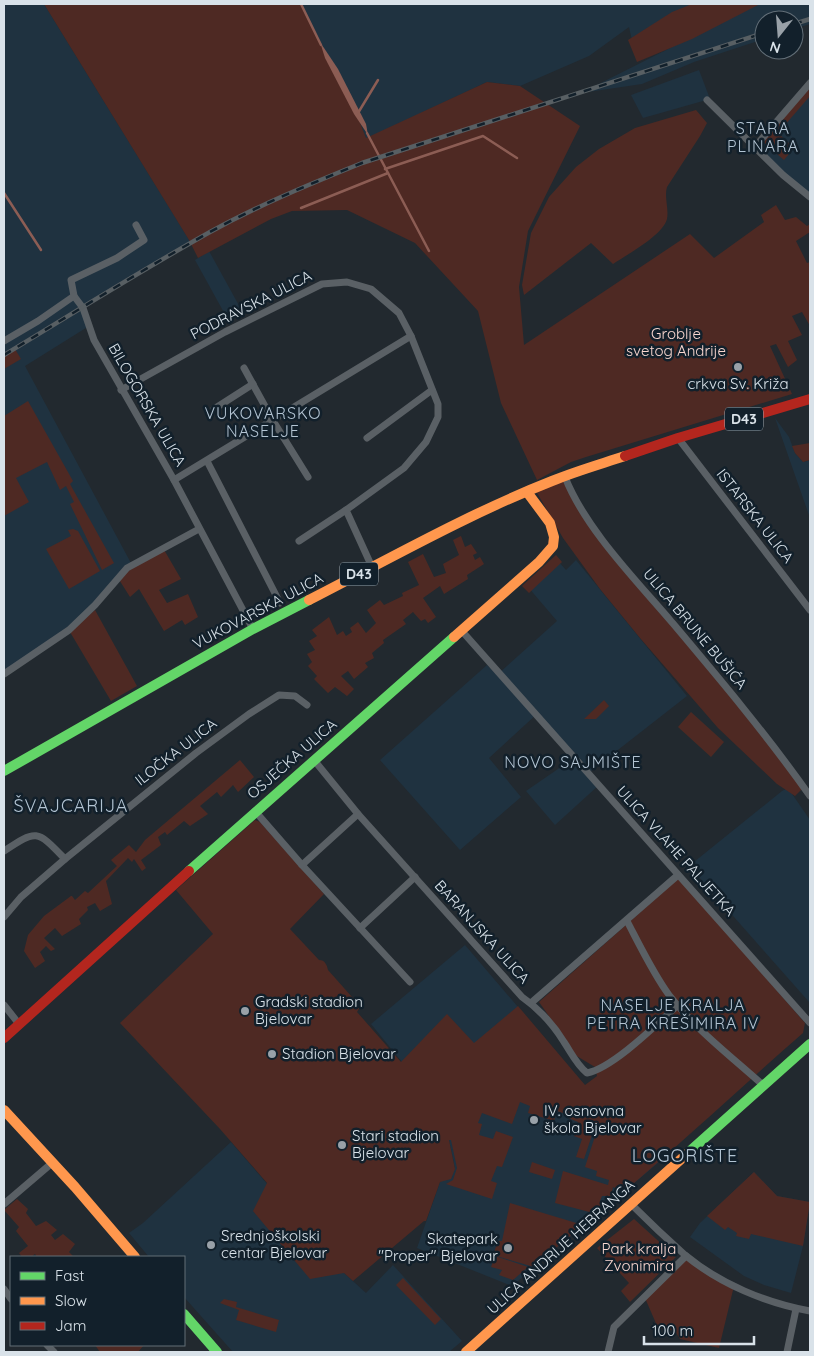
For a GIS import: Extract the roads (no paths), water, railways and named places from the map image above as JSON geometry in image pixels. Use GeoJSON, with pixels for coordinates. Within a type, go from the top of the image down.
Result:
{"type":"FeatureCollection","features":[{"type":"Feature","properties":{"kind":"main road","name":"D43"},"geometry":{"type":"LineString","coordinates":[[529,491],[565,476],[678,438],[810,399]]}},
{"type":"Feature","properties":{"kind":"main road","name":"VUKOVARSKA ULICA"},"geometry":{"type":"LineString","coordinates":[[4,771],[254,629],[460,522],[529,491]]}},
{"type":"Feature","properties":{"kind":"main road","name":"OSJEČKA ULICA"},"geometry":{"type":"LineString","coordinates":[[4,1038],[255,811],[539,562],[554,543],[554,535],[529,491]]}},
{"type":"Feature","properties":{"kind":"main road","name":"ULICA ANDRIJE HEBRANGA"},"geometry":{"type":"LineString","coordinates":[[466,1352],[810,1044]]}},
{"type":"Feature","properties":{"kind":"main road"},"geometry":{"type":"LineString","coordinates":[[4,1110],[134,1256]]}},
{"type":"Feature","properties":{"kind":"main road"},"geometry":{"type":"LineString","coordinates":[[185,1315],[217,1352]]}},
{"type":"Feature","properties":{"kind":"street"},"geometry":{"type":"LineString","coordinates":[[757,150],[763,137],[810,83]]}},
{"type":"Feature","properties":{"kind":"street"},"geometry":{"type":"LineString","coordinates":[[707,100],[782,175],[810,196]]}},
{"type":"Feature","properties":{"kind":"street"},"geometry":{"type":"LineString","coordinates":[[4,340],[38,321],[74,296],[71,280],[117,258],[144,240],[136,225]]}},
{"type":"Feature","properties":{"kind":"street","name":"PODRAVSKA ULICA"},"geometry":{"type":"LineString","coordinates":[[121,390],[225,332],[322,284],[347,282],[371,289],[398,313],[411,336],[438,404],[438,417],[426,442],[404,468],[299,541]]}},
{"type":"Feature","properties":{"kind":"street","name":"BILOGORSKA ULICA"},"geometry":{"type":"LineString","coordinates":[[74,296],[83,308],[94,340],[121,390],[174,480],[254,629]]}},
{"type":"Feature","properties":{"kind":"street"},"geometry":{"type":"LineString","coordinates":[[174,480],[411,336]]}},
{"type":"Feature","properties":{"kind":"street"},"geometry":{"type":"LineString","coordinates":[[244,368],[272,419],[308,477]]}},
{"type":"Feature","properties":{"kind":"street"},"geometry":{"type":"LineString","coordinates":[[214,409],[253,384]]}},
{"type":"Feature","properties":{"kind":"street"},"geometry":{"type":"LineString","coordinates":[[367,438],[432,390]]}},
{"type":"Feature","properties":{"kind":"street","name":"ISTARSKA ULICA"},"geometry":{"type":"LineString","coordinates":[[678,438],[810,610]]}},
{"type":"Feature","properties":{"kind":"street"},"geometry":{"type":"LineString","coordinates":[[206,461],[280,603]]}},
{"type":"Feature","properties":{"kind":"street","name":"ULICA BRUNE BUŠIĆA"},"geometry":{"type":"LineString","coordinates":[[565,476],[571,493],[602,539],[708,665],[810,796]]}},
{"type":"Feature","properties":{"kind":"street"},"geometry":{"type":"LineString","coordinates":[[346,510],[372,568]]}},
{"type":"Feature","properties":{"kind":"street"},"geometry":{"type":"LineString","coordinates":[[4,674],[69,630],[89,611],[127,568],[199,528]]}},
{"type":"Feature","properties":{"kind":"street","name":"ULICA VLAHE PALJETKA"},"geometry":{"type":"LineString","coordinates":[[461,630],[810,1023]]}},
{"type":"Feature","properties":{"kind":"street","name":"ILOČKA ULICA"},"geometry":{"type":"LineString","coordinates":[[4,917],[21,897],[65,858],[196,753],[249,714],[279,695],[295,696],[306,705]]}},
{"type":"Feature","properties":{"kind":"street","name":"BARANJSKA ULICA"},"geometry":{"type":"LineString","coordinates":[[314,760],[358,814],[522,997],[531,1003]]}},
{"type":"Feature","properties":{"kind":"street"},"geometry":{"type":"LineString","coordinates":[[255,811],[410,982]]}},
{"type":"Feature","properties":{"kind":"street"},"geometry":{"type":"LineString","coordinates":[[302,865],[358,814]]}},
{"type":"Feature","properties":{"kind":"street"},"geometry":{"type":"LineString","coordinates":[[4,851],[26,836],[35,835],[51,844],[65,858]]}},
{"type":"Feature","properties":{"kind":"street"},"geometry":{"type":"LineString","coordinates":[[678,875],[531,1003],[548,1019],[577,1064],[587,1073],[594,1072],[621,1054],[678,1005]]}},
{"type":"Feature","properties":{"kind":"street","name":"BARANJSKA ULICA"},"geometry":{"type":"LineString","coordinates":[[360,928],[415,877]]}},
{"type":"Feature","properties":{"kind":"street"},"geometry":{"type":"LineString","coordinates":[[627,921],[668,993],[711,1040],[764,1086]]}},
{"type":"Feature","properties":{"kind":"street"},"geometry":{"type":"LineString","coordinates":[[4,1005],[19,1024]]}},
{"type":"Feature","properties":{"kind":"street"},"geometry":{"type":"LineString","coordinates":[[4,1204],[52,1163]]}},
{"type":"Feature","properties":{"kind":"street"},"geometry":{"type":"LineString","coordinates":[[632,1205],[686,1256],[714,1274],[742,1290],[796,1309],[810,1311]]}},
{"type":"Feature","properties":{"kind":"street"},"geometry":{"type":"LineString","coordinates":[[608,1352],[614,1326],[686,1256]]}},
{"type":"Feature","properties":{"kind":"street"},"geometry":{"type":"LineString","coordinates":[[787,1352],[796,1309]]}},
{"type":"Feature","properties":{"kind":"waterway"},"geometry":{"type":"LineString","coordinates":[[301,4],[321,45]]}},
{"type":"Feature","properties":{"kind":"waterway"},"geometry":{"type":"LineString","coordinates":[[358,113],[378,80]]}},
{"type":"Feature","properties":{"kind":"waterway"},"geometry":{"type":"LineString","coordinates":[[367,133],[429,251]]}},
{"type":"Feature","properties":{"kind":"waterway"},"geometry":{"type":"LineString","coordinates":[[385,169],[483,136],[517,158]]}},
{"type":"Feature","properties":{"kind":"waterway"},"geometry":{"type":"LineString","coordinates":[[301,208],[388,173]]}},
{"type":"Feature","properties":{"kind":"waterway"},"geometry":{"type":"LineString","coordinates":[[4,193],[41,250]]}},
{"type":"Feature","properties":{"kind":"railway"},"geometry":{"type":"LineString","coordinates":[[804,21],[810,19]]}},
{"type":"Feature","properties":{"kind":"railway"},"geometry":{"type":"LineString","coordinates":[[4,355],[210,232],[304,187],[362,163],[754,36]]}},
{"type":"Feature","properties":{"kind":"place","name":"crkva Sv. Križa"},"geometry":{"type":"Point","coordinates":[738,367]}},
{"type":"Feature","properties":{"kind":"place","name":"Gradski stadion Bjelovar"},"geometry":{"type":"Point","coordinates":[245,1011]}},
{"type":"Feature","properties":{"kind":"place","name":"Stadion Bjelovar"},"geometry":{"type":"Point","coordinates":[272,1054]}},
{"type":"Feature","properties":{"kind":"place","name":"IV. osnovna škola Bjelovar"},"geometry":{"type":"Point","coordinates":[534,1120]}},
{"type":"Feature","properties":{"kind":"place","name":"Stari stadion Bjelovar"},"geometry":{"type":"Point","coordinates":[342,1145]}},
{"type":"Feature","properties":{"kind":"place","name":"Srednjoškolski centar Bjelovar"},"geometry":{"type":"Point","coordinates":[211,1245]}},
{"type":"Feature","properties":{"kind":"place","name":"Skatepark \"Proper\" Bjelovar"},"geometry":{"type":"Point","coordinates":[508,1248]}},
{"type":"Feature","properties":{"kind":"district","name":"STARA PLINARA"},"geometry":{"type":"Point","coordinates":[763,137]}},
{"type":"Feature","properties":{"kind":"district","name":"VUKOVARSKO NASELJE"},"geometry":{"type":"Point","coordinates":[263,422]}},
{"type":"Feature","properties":{"kind":"district","name":"NOVO SAJMIŠTE"},"geometry":{"type":"Point","coordinates":[573,762]}},
{"type":"Feature","properties":{"kind":"district","name":"ŠVAJCARIJA"},"geometry":{"type":"Point","coordinates":[71,806]}},
{"type":"Feature","properties":{"kind":"district","name":"NASELJE KRALJA PETRA KREŠIMIRA IV"},"geometry":{"type":"Point","coordinates":[673,1014]}},
{"type":"Feature","properties":{"kind":"district","name":"LOGORIŠTE"},"geometry":{"type":"Point","coordinates":[685,1156]}},
{"type":"Feature","properties":{"kind":"park label","name":"Groblje svetog Andrije"},"geometry":{"type":"Point","coordinates":[676,342]}},
{"type":"Feature","properties":{"kind":"park label","name":"Park kralja Zvonimira"},"geometry":{"type":"Point","coordinates":[639,1258]}}]}
